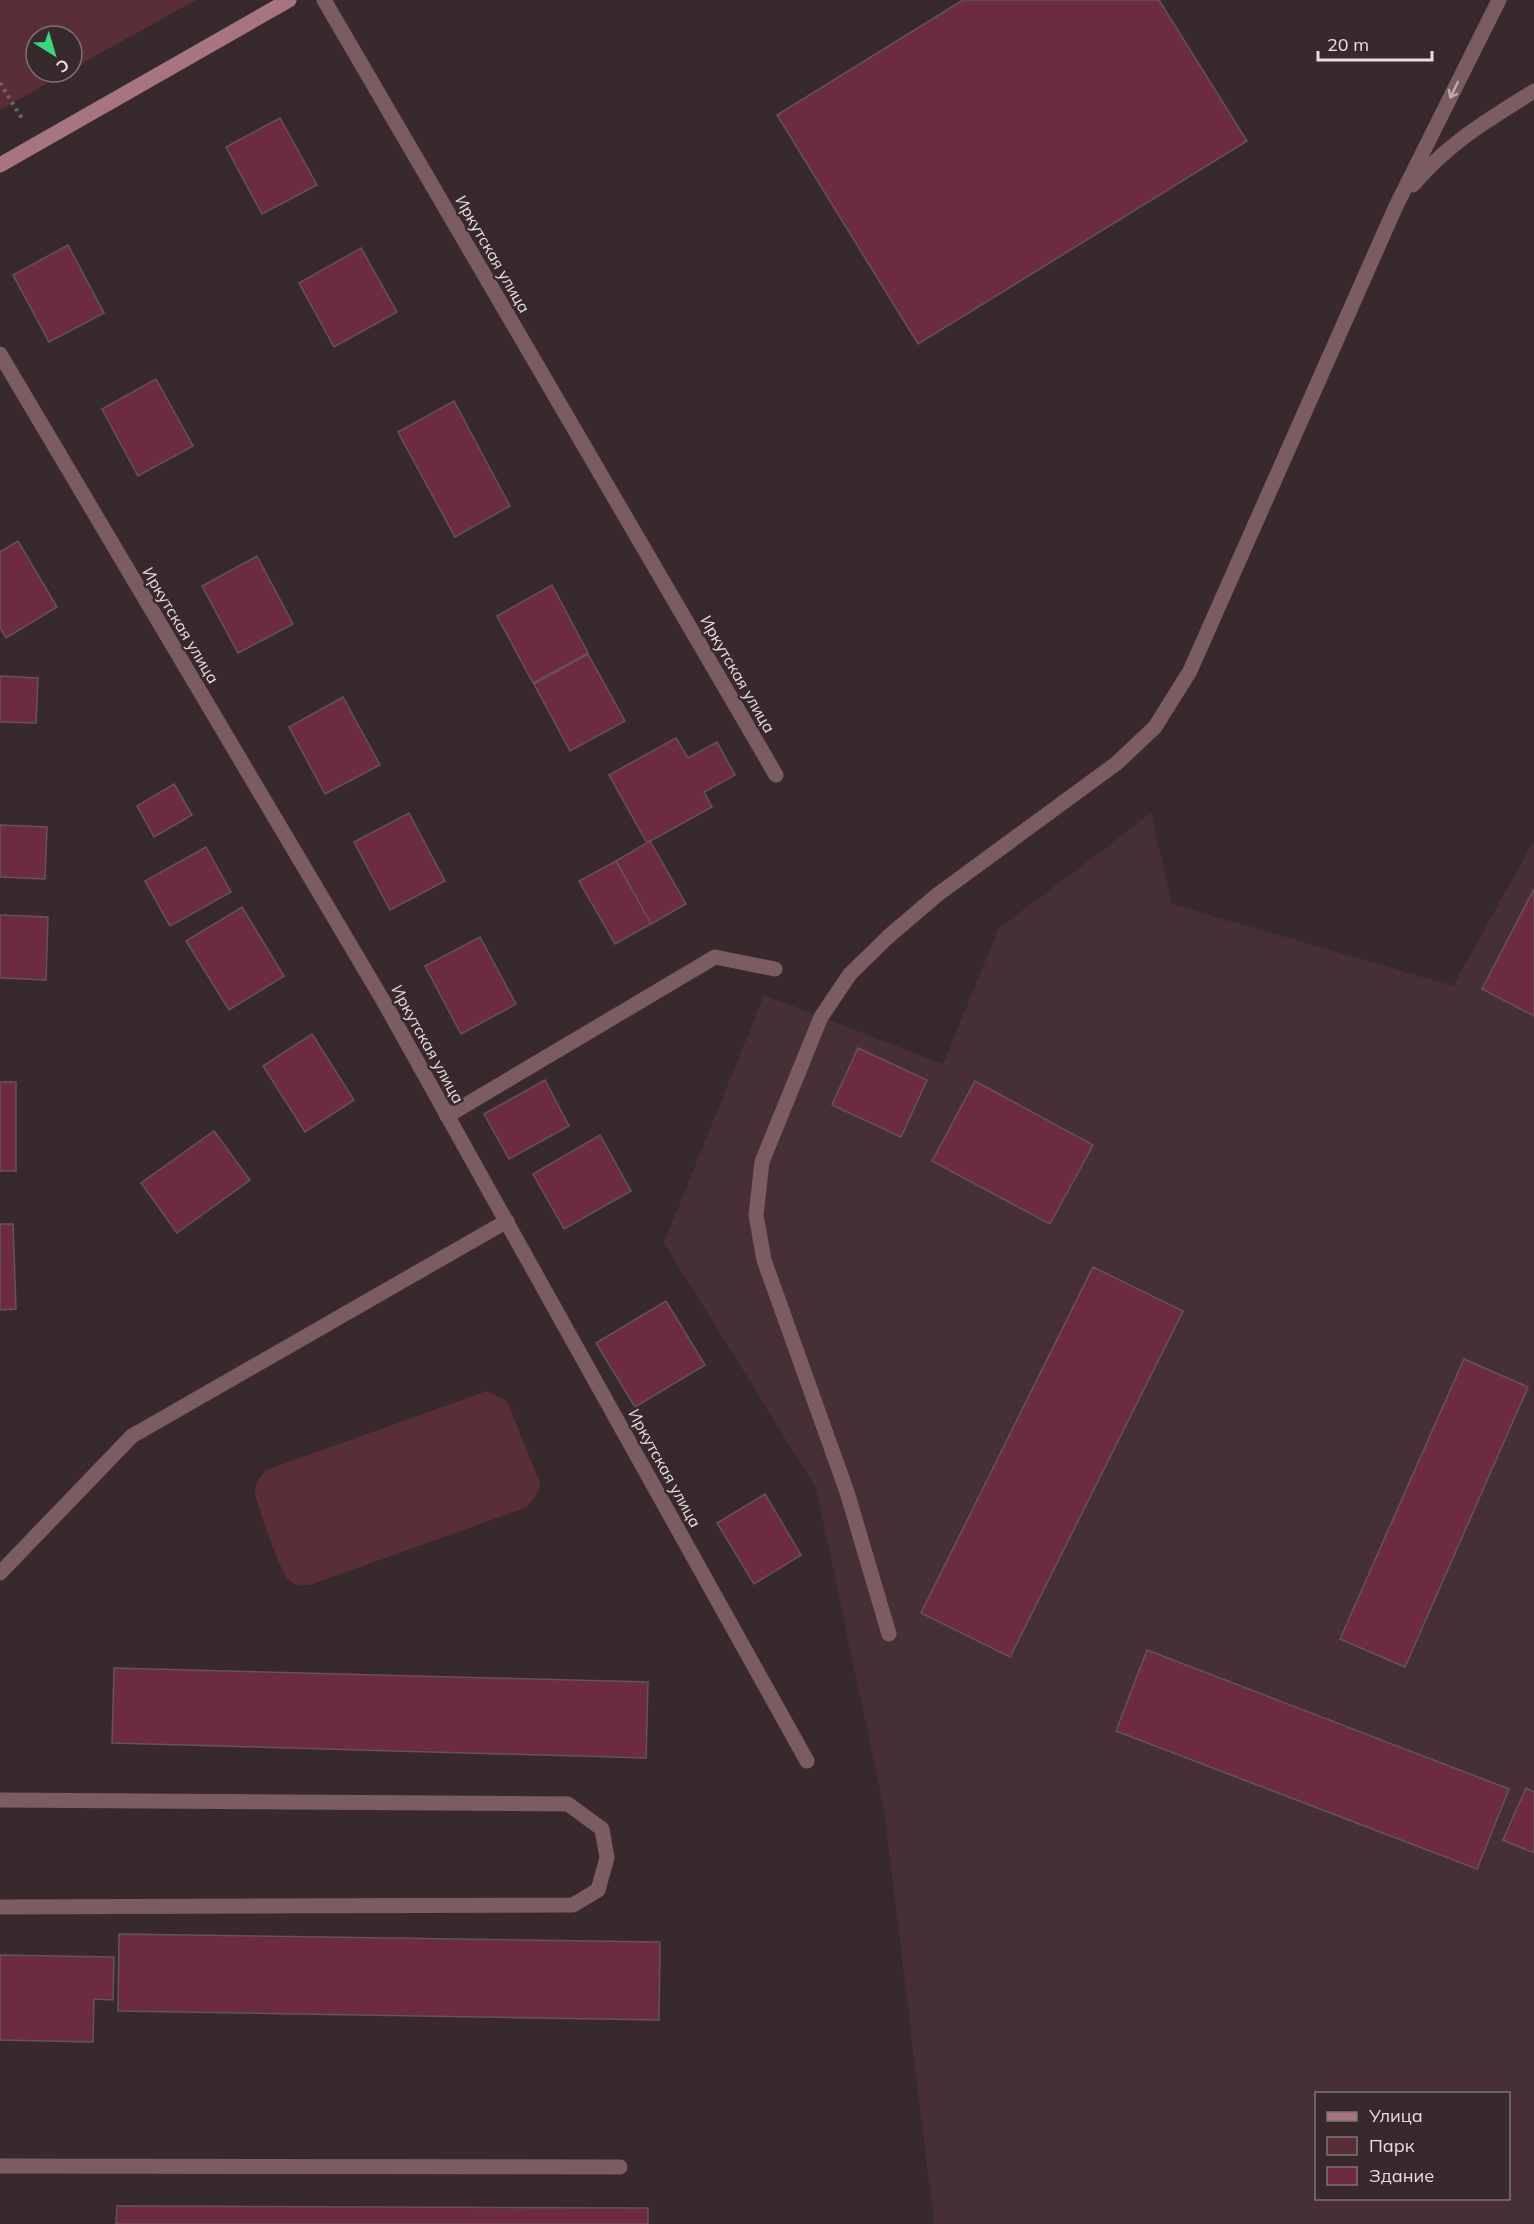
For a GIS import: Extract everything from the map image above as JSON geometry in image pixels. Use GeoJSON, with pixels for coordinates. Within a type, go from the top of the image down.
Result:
{"type":"FeatureCollection","features":[{"type":"Feature","properties":{"kind":"street"},"geometry":{"type":"LineString","coordinates":[[0,165],[289,0]]}},
{"type":"Feature","properties":{"kind":"street","name":"Иркутская улица"},"geometry":{"type":"LineString","coordinates":[[324,0],[776,775]]}},
{"type":"Feature","properties":{"kind":"street"},"geometry":{"type":"LineString","coordinates":[[889,1634],[847,1492],[764,1260],[756,1215],[762,1162],[820,1017],[850,974],[889,936],[938,895],[1117,764],[1155,727],[1190,671],[1396,206],[1498,0]]}},
{"type":"Feature","properties":{"kind":"street"},"geometry":{"type":"LineString","coordinates":[[1396,206],[1431,163],[1457,140],[1534,91]]}},
{"type":"Feature","properties":{"kind":"street","name":"Иркутская улица"},"geometry":{"type":"LineString","coordinates":[[0,354],[384,1002],[807,1761]]}},
{"type":"Feature","properties":{"kind":"street"},"geometry":{"type":"LineString","coordinates":[[447,1116],[715,957],[775,969]]}},
{"type":"Feature","properties":{"kind":"street"},"geometry":{"type":"LineString","coordinates":[[0,1573],[132,1436],[507,1221]]}},
{"type":"Feature","properties":{"kind":"street"},"geometry":{"type":"LineString","coordinates":[[0,1800],[568,1804],[602,1829],[607,1858],[598,1890],[573,1905],[0,1907]]}},
{"type":"Feature","properties":{"kind":"street"},"geometry":{"type":"LineString","coordinates":[[0,2166],[620,2167]]}},
{"type":"Feature","properties":{"kind":"path"},"geometry":{"type":"LineString","coordinates":[[0,83],[38,143]]}},
{"type":"Feature","properties":{"kind":"shaded area"},"geometry":{"type":"Polygon","coordinates":[[[1151,813],[1172,904],[1453,986],[1534,840],[1534,2224],[934,2224],[884,1809],[816,1488],[664,1243],[764,995],[943,1064],[999,928],[1151,813]]]}},
{"type":"Feature","properties":{"kind":"green space"},"geometry":{"type":"Polygon","coordinates":[[[0,0],[196,0],[84,62],[84,24],[24,24],[24,84],[46,84],[0,110],[0,0]]]}},
{"type":"Feature","properties":{"kind":"green space"},"geometry":{"type":"Polygon","coordinates":[[[487,1391],[507,1401],[540,1483],[537,1494],[525,1508],[310,1585],[295,1584],[288,1579],[274,1551],[256,1496],[256,1484],[266,1470],[487,1391]]]}},
{"type":"Feature","properties":{"kind":"building"},"geometry":{"type":"Polygon","coordinates":[[[963,0],[1159,0],[1247,141],[918,344],[777,115],[963,0]]]}},
{"type":"Feature","properties":{"kind":"building"},"geometry":{"type":"Polygon","coordinates":[[[280,118],[317,185],[262,214],[226,147],[280,118]]]}},
{"type":"Feature","properties":{"kind":"building"},"geometry":{"type":"Polygon","coordinates":[[[68,245],[104,313],[49,342],[13,275],[68,245]]]}},
{"type":"Feature","properties":{"kind":"building"},"geometry":{"type":"Polygon","coordinates":[[[361,248],[397,312],[334,347],[299,283],[361,248]]]}},
{"type":"Feature","properties":{"kind":"building"},"geometry":{"type":"Polygon","coordinates":[[[156,379],[193,446],[138,476],[102,409],[156,379]]]}},
{"type":"Feature","properties":{"kind":"building"},"geometry":{"type":"Polygon","coordinates":[[[454,401],[510,506],[455,537],[398,432],[454,401]]]}},
{"type":"Feature","properties":{"kind":"building"},"geometry":{"type":"Polygon","coordinates":[[[18,541],[57,607],[6,638],[0,628],[0,552],[18,541]]]}},
{"type":"Feature","properties":{"kind":"building"},"geometry":{"type":"Polygon","coordinates":[[[257,556],[293,624],[238,653],[202,586],[257,556]]]}},
{"type":"Feature","properties":{"kind":"building"},"geometry":{"type":"Polygon","coordinates":[[[552,585],[588,653],[533,683],[497,616],[552,585]]]}},
{"type":"Feature","properties":{"kind":"building"},"geometry":{"type":"Polygon","coordinates":[[[588,654],[625,721],[570,751],[534,684],[588,654]]]}},
{"type":"Feature","properties":{"kind":"building"},"geometry":{"type":"Polygon","coordinates":[[[0,676],[38,678],[36,723],[0,722],[0,676]]]}},
{"type":"Feature","properties":{"kind":"building"},"geometry":{"type":"Polygon","coordinates":[[[343,697],[380,765],[325,794],[289,727],[343,697]]]}},
{"type":"Feature","properties":{"kind":"building"},"geometry":{"type":"Polygon","coordinates":[[[676,738],[688,758],[717,742],[735,775],[704,792],[712,807],[647,843],[609,775],[676,738]]]}},
{"type":"Feature","properties":{"kind":"building"},"geometry":{"type":"Polygon","coordinates":[[[174,784],[192,815],[154,837],[137,806],[174,784]]]}},
{"type":"Feature","properties":{"kind":"building"},"geometry":{"type":"Polygon","coordinates":[[[409,813],[445,881],[390,910],[354,842],[409,813]]]}},
{"type":"Feature","properties":{"kind":"building"},"geometry":{"type":"Polygon","coordinates":[[[0,825],[47,827],[45,879],[0,877],[0,825]]]}},
{"type":"Feature","properties":{"kind":"building"},"geometry":{"type":"Polygon","coordinates":[[[650,841],[686,904],[651,924],[616,861],[650,841]]]}},
{"type":"Feature","properties":{"kind":"building"},"geometry":{"type":"Polygon","coordinates":[[[206,847],[231,892],[170,926],[145,881],[206,847]]]}},
{"type":"Feature","properties":{"kind":"building"},"geometry":{"type":"Polygon","coordinates":[[[616,861],[651,924],[615,944],[579,881],[616,861]]]}},
{"type":"Feature","properties":{"kind":"building"},"geometry":{"type":"Polygon","coordinates":[[[1534,889],[1534,1016],[1482,989],[1534,889]]]}},
{"type":"Feature","properties":{"kind":"building"},"geometry":{"type":"Polygon","coordinates":[[[242,907],[284,976],[229,1010],[186,941],[242,907]]]}},
{"type":"Feature","properties":{"kind":"building"},"geometry":{"type":"Polygon","coordinates":[[[0,915],[48,917],[46,980],[0,978],[0,915]]]}},
{"type":"Feature","properties":{"kind":"building"},"geometry":{"type":"Polygon","coordinates":[[[480,937],[516,1004],[461,1034],[425,966],[480,937]]]}},
{"type":"Feature","properties":{"kind":"building"},"geometry":{"type":"Polygon","coordinates":[[[312,1034],[354,1100],[305,1132],[263,1066],[312,1034]]]}},
{"type":"Feature","properties":{"kind":"building"},"geometry":{"type":"Polygon","coordinates":[[[858,1048],[927,1080],[901,1137],[832,1105],[858,1048]]]}},
{"type":"Feature","properties":{"kind":"building"},"geometry":{"type":"Polygon","coordinates":[[[545,1080],[569,1126],[509,1159],[484,1114],[545,1080]]]}},
{"type":"Feature","properties":{"kind":"building"},"geometry":{"type":"Polygon","coordinates":[[[975,1081],[1093,1145],[1050,1224],[932,1161],[975,1081]]]}},
{"type":"Feature","properties":{"kind":"building"},"geometry":{"type":"Polygon","coordinates":[[[0,1082],[16,1082],[16,1171],[0,1171],[0,1082]]]}},
{"type":"Feature","properties":{"kind":"building"},"geometry":{"type":"Polygon","coordinates":[[[214,1131],[250,1180],[177,1233],[141,1183],[214,1131]]]}},
{"type":"Feature","properties":{"kind":"building"},"geometry":{"type":"Polygon","coordinates":[[[600,1135],[631,1191],[564,1229],[533,1174],[600,1135]]]}},
{"type":"Feature","properties":{"kind":"building"},"geometry":{"type":"Polygon","coordinates":[[[0,1224],[13,1224],[16,1309],[0,1310],[0,1224]]]}},
{"type":"Feature","properties":{"kind":"building"},"geometry":{"type":"Polygon","coordinates":[[[1093,1267],[1183,1311],[1010,1657],[921,1613],[1093,1267]]]}},
{"type":"Feature","properties":{"kind":"building"},"geometry":{"type":"Polygon","coordinates":[[[666,1301],[705,1365],[635,1407],[596,1343],[666,1301]]]}},
{"type":"Feature","properties":{"kind":"building"},"geometry":{"type":"Polygon","coordinates":[[[1464,1359],[1528,1387],[1405,1667],[1340,1639],[1464,1359]]]}},
{"type":"Feature","properties":{"kind":"building"},"geometry":{"type":"Polygon","coordinates":[[[765,1494],[801,1555],[754,1584],[717,1523],[765,1494]]]}},
{"type":"Feature","properties":{"kind":"building"},"geometry":{"type":"Polygon","coordinates":[[[1147,1650],[1509,1789],[1477,1869],[1116,1731],[1147,1650]]]}},
{"type":"Feature","properties":{"kind":"building"},"geometry":{"type":"Polygon","coordinates":[[[114,1668],[648,1682],[646,1758],[112,1743],[114,1668]]]}},
{"type":"Feature","properties":{"kind":"building"},"geometry":{"type":"Polygon","coordinates":[[[1526,1788],[1534,1792],[1534,1853],[1503,1840],[1526,1788]]]}},
{"type":"Feature","properties":{"kind":"building"},"geometry":{"type":"Polygon","coordinates":[[[119,1934],[660,1942],[659,2020],[118,2011],[119,1934]]]}},
{"type":"Feature","properties":{"kind":"building"},"geometry":{"type":"Polygon","coordinates":[[[0,1955],[114,1957],[113,2000],[94,1999],[93,2042],[0,2040],[0,1955]]]}},
{"type":"Feature","properties":{"kind":"building"},"geometry":{"type":"Polygon","coordinates":[[[117,2206],[648,2208],[648,2224],[116,2224],[117,2206]]]}}]}
